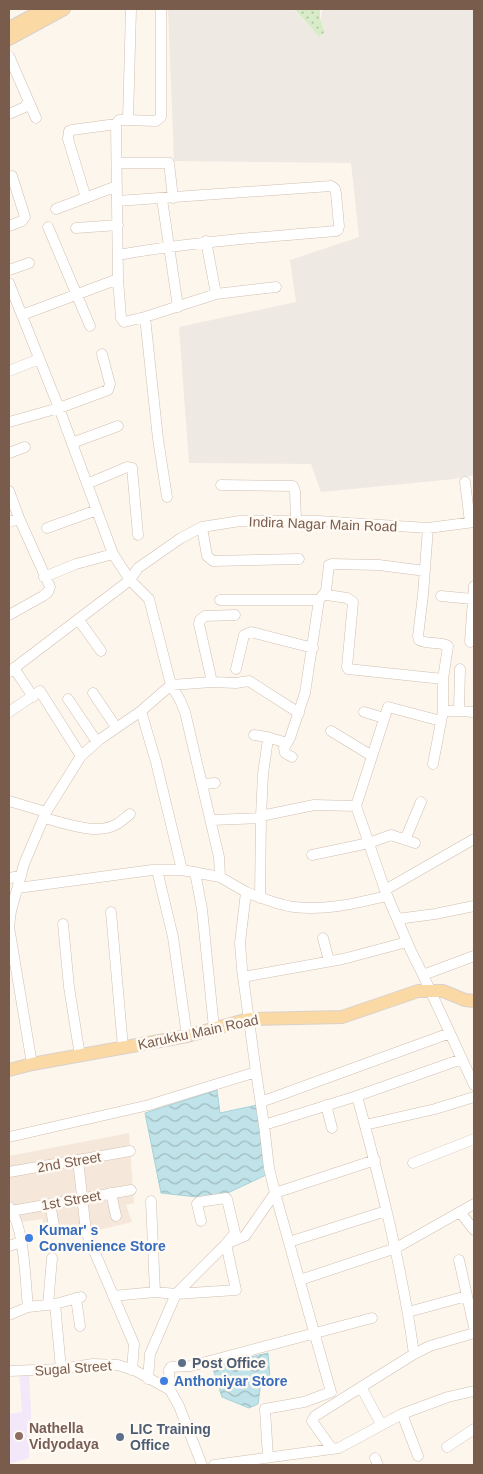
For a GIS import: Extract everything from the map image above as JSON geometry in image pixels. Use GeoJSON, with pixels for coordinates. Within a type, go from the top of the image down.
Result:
{"type":"FeatureCollection","features":[{"type":"Feature","properties":{"kind":"main road"},"geometry":{"type":"LineString","coordinates":[[9,28],[42,12],[64,9]]}},
{"type":"Feature","properties":{"kind":"main road"},"geometry":{"type":"LineString","coordinates":[[9,39],[42,12]]}},
{"type":"Feature","properties":{"kind":"main road","name":"Karukku Main Road"},"geometry":{"type":"LineString","coordinates":[[9,1070],[32,1064],[187,1036],[249,1018],[342,1017],[418,991],[443,991],[466,1000],[474,1001]]}},
{"type":"Feature","properties":{"kind":"street"},"geometry":{"type":"LineString","coordinates":[[128,120],[131,9]]}},
{"type":"Feature","properties":{"kind":"street"},"geometry":{"type":"LineString","coordinates":[[86,198],[68,139],[69,131],[116,124],[119,120],[156,121],[161,117],[161,9]]}},
{"type":"Feature","properties":{"kind":"street"},"geometry":{"type":"LineString","coordinates":[[9,56],[36,118]]}},
{"type":"Feature","properties":{"kind":"street"},"geometry":{"type":"LineString","coordinates":[[9,114],[25,106],[28,102]]}},
{"type":"Feature","properties":{"kind":"street"},"geometry":{"type":"LineString","coordinates":[[116,124],[118,279],[121,318],[124,322],[216,294],[276,287]]}},
{"type":"Feature","properties":{"kind":"street"},"geometry":{"type":"LineString","coordinates":[[117,163],[169,162],[173,198]]}},
{"type":"Feature","properties":{"kind":"street"},"geometry":{"type":"LineString","coordinates":[[9,226],[22,221],[25,217],[12,176]]}},
{"type":"Feature","properties":{"kind":"street"},"geometry":{"type":"LineString","coordinates":[[56,210],[117,186]]}},
{"type":"Feature","properties":{"kind":"street"},"geometry":{"type":"LineString","coordinates":[[117,201],[331,186],[335,189],[339,226],[336,231],[206,241],[118,255]]}},
{"type":"Feature","properties":{"kind":"street"},"geometry":{"type":"LineString","coordinates":[[162,199],[178,307]]}},
{"type":"Feature","properties":{"kind":"street"},"geometry":{"type":"LineString","coordinates":[[76,228],[118,226]]}},
{"type":"Feature","properties":{"kind":"street"},"geometry":{"type":"LineString","coordinates":[[48,227],[90,326]]}},
{"type":"Feature","properties":{"kind":"street"},"geometry":{"type":"LineString","coordinates":[[206,241],[216,294]]}},
{"type":"Feature","properties":{"kind":"street"},"geometry":{"type":"LineString","coordinates":[[9,270],[29,263]]}},
{"type":"Feature","properties":{"kind":"street"},"geometry":{"type":"LineString","coordinates":[[9,313],[21,313],[118,279]]}},
{"type":"Feature","properties":{"kind":"street"},"geometry":{"type":"LineString","coordinates":[[9,283],[59,408],[113,554],[130,580],[149,599],[171,685],[186,712],[220,857],[220,877]]}},
{"type":"Feature","properties":{"kind":"street"},"geometry":{"type":"LineString","coordinates":[[145,317],[158,438],[167,497]]}},
{"type":"Feature","properties":{"kind":"street"},"geometry":{"type":"LineString","coordinates":[[9,422],[59,408],[108,390],[110,384],[102,354]]}},
{"type":"Feature","properties":{"kind":"street"},"geometry":{"type":"LineString","coordinates":[[9,371],[39,359]]}},
{"type":"Feature","properties":{"kind":"street"},"geometry":{"type":"LineString","coordinates":[[72,443],[118,426]]}},
{"type":"Feature","properties":{"kind":"street"},"geometry":{"type":"LineString","coordinates":[[9,453],[25,447]]}},
{"type":"Feature","properties":{"kind":"street"},"geometry":{"type":"LineString","coordinates":[[87,484],[127,467],[132,468],[138,535]]}},
{"type":"Feature","properties":{"kind":"street"},"geometry":{"type":"LineString","coordinates":[[465,482],[472,522]]}},
{"type":"Feature","properties":{"kind":"street"},"geometry":{"type":"LineString","coordinates":[[222,486],[293,486],[295,491],[296,521]]}},
{"type":"Feature","properties":{"kind":"street"},"geometry":{"type":"LineString","coordinates":[[9,491],[44,577],[50,587],[48,592],[9,615]]}},
{"type":"Feature","properties":{"kind":"street"},"geometry":{"type":"LineString","coordinates":[[47,528],[97,510]]}},
{"type":"Feature","properties":{"kind":"street"},"geometry":{"type":"LineString","coordinates":[[9,522],[19,518]]}},
{"type":"Feature","properties":{"kind":"street","name":"Indira Nagar Main Road"},"geometry":{"type":"LineString","coordinates":[[11,670],[130,580],[138,568],[181,538],[202,527],[240,521],[296,521],[428,528],[472,522]]}},
{"type":"Feature","properties":{"kind":"street"},"geometry":{"type":"LineString","coordinates":[[202,527],[207,556],[212,562],[299,559]]}},
{"type":"Feature","properties":{"kind":"street"},"geometry":{"type":"LineString","coordinates":[[428,528],[418,636],[422,642],[448,644],[443,679],[444,711],[440,721],[433,764]]}},
{"type":"Feature","properties":{"kind":"street"},"geometry":{"type":"LineString","coordinates":[[44,577],[76,564],[113,554]]}},
{"type":"Feature","properties":{"kind":"street"},"geometry":{"type":"LineString","coordinates":[[292,757],[285,753],[284,748],[299,713],[305,693],[319,600],[326,591],[329,565],[379,565],[425,571]]}},
{"type":"Feature","properties":{"kind":"street"},"geometry":{"type":"LineString","coordinates":[[470,642],[474,586]]}},
{"type":"Feature","properties":{"kind":"street"},"geometry":{"type":"LineString","coordinates":[[326,591],[327,594],[347,598],[353,602],[348,669],[443,679]]}},
{"type":"Feature","properties":{"kind":"street"},"geometry":{"type":"LineString","coordinates":[[441,596],[472,599]]}},
{"type":"Feature","properties":{"kind":"street"},"geometry":{"type":"LineString","coordinates":[[220,600],[319,600]]}},
{"type":"Feature","properties":{"kind":"street"},"geometry":{"type":"LineString","coordinates":[[212,682],[199,624],[200,620],[205,616],[235,615]]}},
{"type":"Feature","properties":{"kind":"street"},"geometry":{"type":"LineString","coordinates":[[78,619],[101,651]]}},
{"type":"Feature","properties":{"kind":"street"},"geometry":{"type":"LineString","coordinates":[[236,669],[244,635],[250,632],[312,648]]}},
{"type":"Feature","properties":{"kind":"street"},"geometry":{"type":"LineString","coordinates":[[459,711],[460,669]]}},
{"type":"Feature","properties":{"kind":"street"},"geometry":{"type":"LineString","coordinates":[[11,670],[33,697]]}},
{"type":"Feature","properties":{"kind":"street"},"geometry":{"type":"LineString","coordinates":[[32,1064],[9,927],[11,911],[24,864],[45,815],[81,756],[116,727],[141,711],[171,685],[249,681],[299,713]]}},
{"type":"Feature","properties":{"kind":"street"},"geometry":{"type":"LineString","coordinates":[[9,712],[40,691],[81,756]]}},
{"type":"Feature","properties":{"kind":"street"},"geometry":{"type":"LineString","coordinates":[[93,693],[116,727]]}},
{"type":"Feature","properties":{"kind":"street"},"geometry":{"type":"LineString","coordinates":[[68,700],[97,742]]}},
{"type":"Feature","properties":{"kind":"street"},"geometry":{"type":"LineString","coordinates":[[440,721],[388,707],[356,806],[386,893],[474,1085]]}},
{"type":"Feature","properties":{"kind":"street"},"geometry":{"type":"LineString","coordinates":[[141,711],[156,762],[182,870]]}},
{"type":"Feature","properties":{"kind":"street"},"geometry":{"type":"LineString","coordinates":[[444,711],[474,712]]}},
{"type":"Feature","properties":{"kind":"street"},"geometry":{"type":"LineString","coordinates":[[364,712],[384,718]]}},
{"type":"Feature","properties":{"kind":"street"},"geometry":{"type":"LineString","coordinates":[[332,731],[372,756]]}},
{"type":"Feature","properties":{"kind":"street"},"geometry":{"type":"LineString","coordinates":[[254,735],[287,743]]}},
{"type":"Feature","properties":{"kind":"street"},"geometry":{"type":"LineString","coordinates":[[260,898],[263,774],[268,738]]}},
{"type":"Feature","properties":{"kind":"street"},"geometry":{"type":"LineString","coordinates":[[203,784],[215,783]]}},
{"type":"Feature","properties":{"kind":"street"},"geometry":{"type":"LineString","coordinates":[[10,802],[45,815],[90,828],[103,829],[116,825],[130,814]]}},
{"type":"Feature","properties":{"kind":"street"},"geometry":{"type":"LineString","coordinates":[[312,855],[369,843],[391,835],[410,841],[421,802]]}},
{"type":"Feature","properties":{"kind":"street"},"geometry":{"type":"LineString","coordinates":[[212,820],[261,817],[314,805],[356,806]]}},
{"type":"Feature","properties":{"kind":"street"},"geometry":{"type":"LineString","coordinates":[[18,888],[157,870],[182,870],[220,877],[260,898],[294,907],[313,908],[356,904],[386,893],[474,839]]}},
{"type":"Feature","properties":{"kind":"street"},"geometry":{"type":"LineString","coordinates":[[157,870],[173,937],[187,1036]]}},
{"type":"Feature","properties":{"kind":"street"},"geometry":{"type":"LineString","coordinates":[[195,872],[202,908],[214,1028]]}},
{"type":"Feature","properties":{"kind":"street"},"geometry":{"type":"LineString","coordinates":[[9,878],[21,876]]}},
{"type":"Feature","properties":{"kind":"street"},"geometry":{"type":"LineString","coordinates":[[246,892],[240,943],[269,1168],[331,1392],[304,1402],[265,1409],[268,1457]]}},
{"type":"Feature","properties":{"kind":"street"},"geometry":{"type":"LineString","coordinates":[[397,919],[474,906]]}},
{"type":"Feature","properties":{"kind":"street"},"geometry":{"type":"LineString","coordinates":[[111,912],[123,1047]]}},
{"type":"Feature","properties":{"kind":"street"},"geometry":{"type":"LineString","coordinates":[[63,924],[69,987],[80,1056]]}},
{"type":"Feature","properties":{"kind":"street"},"geometry":{"type":"LineString","coordinates":[[323,938],[329,962]]}},
{"type":"Feature","properties":{"kind":"street"},"geometry":{"type":"LineString","coordinates":[[243,977],[329,962],[407,942]]}},
{"type":"Feature","properties":{"kind":"street"},"geometry":{"type":"LineString","coordinates":[[423,975],[474,956]]}},
{"type":"Feature","properties":{"kind":"street"},"geometry":{"type":"LineString","coordinates":[[261,1102],[450,1033]]}},
{"type":"Feature","properties":{"kind":"street"},"geometry":{"type":"LineString","coordinates":[[264,1125],[462,1060]]}},
{"type":"Feature","properties":{"kind":"street"},"geometry":{"type":"LineString","coordinates":[[9,1137],[149,1105],[256,1072]]}},
{"type":"Feature","properties":{"kind":"street"},"geometry":{"type":"LineString","coordinates":[[357,1096],[375,1160],[396,1248],[414,1354]]}},
{"type":"Feature","properties":{"kind":"street"},"geometry":{"type":"LineString","coordinates":[[365,1126],[435,1110],[474,1097]]}},
{"type":"Feature","properties":{"kind":"street"},"geometry":{"type":"LineString","coordinates":[[326,1106],[332,1128]]}},
{"type":"Feature","properties":{"kind":"street"},"geometry":{"type":"LineString","coordinates":[[413,1163],[474,1139]]}},
{"type":"Feature","properties":{"kind":"street","name":"2nd Street"},"geometry":{"type":"LineString","coordinates":[[9,1172],[130,1151]]}},
{"type":"Feature","properties":{"kind":"street"},"geometry":{"type":"LineString","coordinates":[[78,1160],[86,1232],[134,1344],[132,1370]]}},
{"type":"Feature","properties":{"kind":"street"},"geometry":{"type":"LineString","coordinates":[[226,1244],[245,1236],[275,1193],[375,1160]]}},
{"type":"Feature","properties":{"kind":"street","name":"1st Street"},"geometry":{"type":"LineString","coordinates":[[10,1209],[131,1190]]}},
{"type":"Feature","properties":{"kind":"street"},"geometry":{"type":"LineString","coordinates":[[111,1194],[116,1216]]}},
{"type":"Feature","properties":{"kind":"street"},"geometry":{"type":"LineString","coordinates":[[148,1378],[150,1354],[176,1294],[235,1233],[226,1198],[199,1202],[197,1204],[201,1221]]}},
{"type":"Feature","properties":{"kind":"street"},"geometry":{"type":"LineString","coordinates":[[151,1201],[156,1292]]}},
{"type":"Feature","properties":{"kind":"street"},"geometry":{"type":"LineString","coordinates":[[50,1204],[54,1226]]}},
{"type":"Feature","properties":{"kind":"street"},"geometry":{"type":"LineString","coordinates":[[300,1280],[396,1248],[474,1204]]}},
{"type":"Feature","properties":{"kind":"street"},"geometry":{"type":"LineString","coordinates":[[10,1209],[17,1222],[21,1242],[28,1307]]}},
{"type":"Feature","properties":{"kind":"street"},"geometry":{"type":"LineString","coordinates":[[289,1242],[386,1210]]}},
{"type":"Feature","properties":{"kind":"street"},"geometry":{"type":"LineString","coordinates":[[460,1212],[474,1230]]}},
{"type":"Feature","properties":{"kind":"street"},"geometry":{"type":"LineString","coordinates":[[9,1246],[21,1242]]}},
{"type":"Feature","properties":{"kind":"street"},"geometry":{"type":"LineString","coordinates":[[112,1296],[156,1292],[176,1294],[236,1290],[226,1244]]}},
{"type":"Feature","properties":{"kind":"street"},"geometry":{"type":"LineString","coordinates":[[52,1258],[52,1304],[61,1369]]}},
{"type":"Feature","properties":{"kind":"street"},"geometry":{"type":"LineString","coordinates":[[459,1260],[474,1327]]}},
{"type":"Feature","properties":{"kind":"street"},"geometry":{"type":"LineString","coordinates":[[408,1312],[467,1296]]}},
{"type":"Feature","properties":{"kind":"street"},"geometry":{"type":"LineString","coordinates":[[9,1315],[28,1307],[52,1304],[79,1297],[80,1326]]}},
{"type":"Feature","properties":{"kind":"street"},"geometry":{"type":"LineString","coordinates":[[202,1465],[179,1406],[170,1390],[169,1370],[171,1367],[191,1366],[372,1318]]}},
{"type":"Feature","properties":{"kind":"street"},"geometry":{"type":"LineString","coordinates":[[332,1449],[312,1420],[315,1416],[414,1354],[430,1346],[474,1333]]}},
{"type":"Feature","properties":{"kind":"street","name":"Sugal Street"},"geometry":{"type":"LineString","coordinates":[[9,1371],[61,1369],[93,1364],[118,1365],[132,1370],[170,1390]]}},
{"type":"Feature","properties":{"kind":"street"},"geometry":{"type":"LineString","coordinates":[[361,1388],[381,1424]]}},
{"type":"Feature","properties":{"kind":"street"},"geometry":{"type":"LineString","coordinates":[[214,1465],[332,1449],[348,1444],[402,1414],[448,1397],[474,1391]]}},
{"type":"Feature","properties":{"kind":"street"},"geometry":{"type":"LineString","coordinates":[[402,1414],[418,1456]]}},
{"type":"Feature","properties":{"kind":"street"},"geometry":{"type":"LineString","coordinates":[[448,1447],[474,1429]]}},
{"type":"Feature","properties":{"kind":"shaded area"},"geometry":{"type":"Polygon","coordinates":[[[168,9],[293,9],[319,37],[325,32],[321,18],[322,9],[474,9],[474,475],[455,479],[321,492],[311,464],[189,463],[179,327],[296,302],[290,260],[359,237],[351,163],[174,161],[168,9]]]}},
{"type":"Feature","properties":{"kind":"shaded area"},"geometry":{"type":"Polygon","coordinates":[[[129,1133],[134,1203],[126,1205],[132,1222],[86,1233],[44,1237],[42,1219],[21,1222],[9,1204],[9,1156],[129,1133]]]}},
{"type":"Feature","properties":{"kind":"shaded area","name":"Nathella Vidyodaya"},"geometry":{"type":"Polygon","coordinates":[[[29,1372],[31,1411],[29,1458],[9,1464],[9,1414],[22,1412],[19,1373],[29,1372]]]}},
{"type":"Feature","properties":{"kind":"green space"},"geometry":{"type":"Polygon","coordinates":[[[294,9],[320,9],[320,18],[325,32],[319,37],[294,9]]]}},
{"type":"Feature","properties":{"kind":"water"},"geometry":{"type":"Polygon","coordinates":[[[217,1090],[220,1113],[257,1105],[266,1175],[215,1199],[161,1193],[145,1113],[217,1090]]]}},
{"type":"Feature","properties":{"kind":"water"},"geometry":{"type":"Polygon","coordinates":[[[268,1353],[270,1378],[261,1382],[258,1404],[249,1408],[222,1397],[212,1366],[268,1353]]]}},
{"type":"Feature","properties":{"kind":"place","name":"Kumar' s Convenience Store"},"geometry":{"type":"Point","coordinates":[29,1238]}},
{"type":"Feature","properties":{"kind":"place","name":"Post Office"},"geometry":{"type":"Point","coordinates":[182,1363]}},
{"type":"Feature","properties":{"kind":"place","name":"Anthoniyar Store"},"geometry":{"type":"Point","coordinates":[164,1381]}},
{"type":"Feature","properties":{"kind":"place","name":"Nathella Vidyodaya"},"geometry":{"type":"Point","coordinates":[19,1436]}},
{"type":"Feature","properties":{"kind":"place","name":"LIC Training Office"},"geometry":{"type":"Point","coordinates":[120,1437]}}]}
